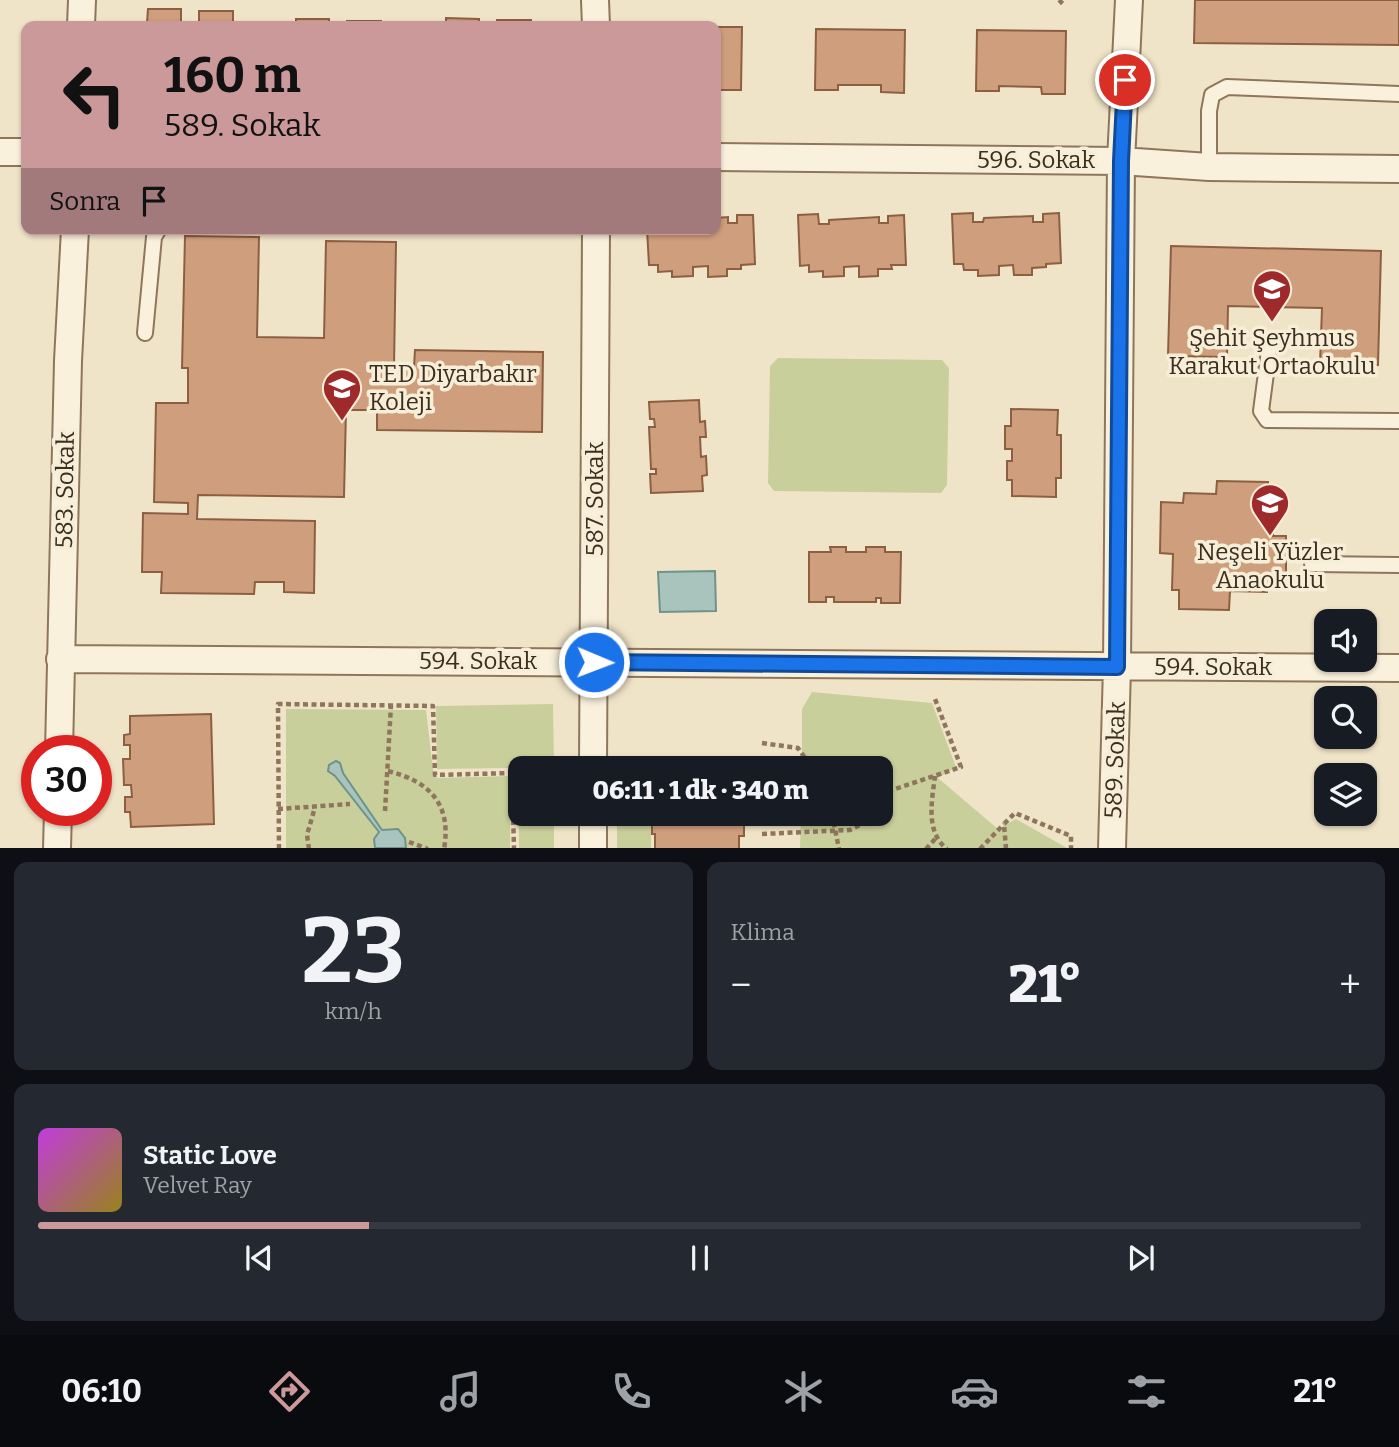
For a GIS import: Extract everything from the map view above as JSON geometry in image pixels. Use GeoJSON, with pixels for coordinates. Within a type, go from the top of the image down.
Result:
{"type":"FeatureCollection","features":[{"type":"Feature","properties":{"kind":"street"},"geometry":{"type":"LineString","coordinates":[[81,21],[82,0]]}},
{"type":"Feature","properties":{"kind":"street"},"geometry":{"type":"LineString","coordinates":[[595,0],[596,21]]}},
{"type":"Feature","properties":{"kind":"street","name":"589. Sokak"},"geometry":{"type":"LineString","coordinates":[[1112,848],[1117,667],[1121,161],[1129,0]]}},
{"type":"Feature","properties":{"kind":"street"},"geometry":{"type":"LineString","coordinates":[[0,152],[21,152]]}},
{"type":"Feature","properties":{"kind":"street","name":"596. Sokak"},"geometry":{"type":"LineString","coordinates":[[721,157],[1121,161],[1209,167],[1399,169]]}},
{"type":"Feature","properties":{"kind":"street","name":"583. Sokak"},"geometry":{"type":"LineString","coordinates":[[59,735],[68,361],[75,235]]}},
{"type":"Feature","properties":{"kind":"street","name":"587. Sokak"},"geometry":{"type":"LineString","coordinates":[[593,756],[596,235]]}},
{"type":"Feature","properties":{"kind":"street","name":"594. Sokak"},"geometry":{"type":"LineString","coordinates":[[60,660],[1399,668]]}},
{"type":"Feature","properties":{"kind":"street"},"geometry":{"type":"LineString","coordinates":[[57,848],[58,826]]}},
{"type":"Feature","properties":{"kind":"street"},"geometry":{"type":"LineString","coordinates":[[593,826],[593,848]]}},
{"type":"Feature","properties":{"kind":"lane"},"geometry":{"type":"LineString","coordinates":[[1209,167],[1209,111],[1212,95],[1227,88],[1399,93]]}},
{"type":"Feature","properties":{"kind":"lane"},"geometry":{"type":"LineString","coordinates":[[145,333],[155,235]]}},
{"type":"Feature","properties":{"kind":"lane"},"geometry":{"type":"LineString","coordinates":[[1270,343],[1261,411],[1267,420],[1399,421]]}},
{"type":"Feature","properties":{"kind":"lane"},"geometry":{"type":"LineString","coordinates":[[1312,565],[1399,565]]}},
{"type":"Feature","properties":{"kind":"path"},"geometry":{"type":"LineString","coordinates":[[1059,0],[1063,5]]}},
{"type":"Feature","properties":{"kind":"path"},"geometry":{"type":"LineString","coordinates":[[893,791],[961,766],[935,699]]}},
{"type":"Feature","properties":{"kind":"path"},"geometry":{"type":"LineString","coordinates":[[279,848],[278,704],[433,706],[435,775],[512,774],[514,848]]}},
{"type":"Feature","properties":{"kind":"path"},"geometry":{"type":"LineString","coordinates":[[385,811],[391,705]]}},
{"type":"Feature","properties":{"kind":"path"},"geometry":{"type":"LineString","coordinates":[[762,743],[798,748],[804,756]]}},
{"type":"Feature","properties":{"kind":"path"},"geometry":{"type":"LineString","coordinates":[[388,771],[414,778],[428,788],[438,801],[447,832],[444,848]]}},
{"type":"Feature","properties":{"kind":"path"},"geometry":{"type":"LineString","coordinates":[[934,776],[932,815],[936,838],[946,848]]}},
{"type":"Feature","properties":{"kind":"path"},"geometry":{"type":"LineString","coordinates":[[278,809],[350,804]]}},
{"type":"Feature","properties":{"kind":"path"},"geometry":{"type":"LineString","coordinates":[[309,848],[307,835],[315,807]]}},
{"type":"Feature","properties":{"kind":"path"},"geometry":{"type":"LineString","coordinates":[[981,848],[1015,813],[1071,836],[1071,848]]}},
{"type":"Feature","properties":{"kind":"path"},"geometry":{"type":"LineString","coordinates":[[1004,824],[1006,848]]}},
{"type":"Feature","properties":{"kind":"path"},"geometry":{"type":"LineString","coordinates":[[835,826],[839,848]]}},
{"type":"Feature","properties":{"kind":"path"},"geometry":{"type":"LineString","coordinates":[[762,834],[850,830],[858,826]]}},
{"type":"Feature","properties":{"kind":"path"},"geometry":{"type":"LineString","coordinates":[[927,848],[936,838]]}},
{"type":"Feature","properties":{"kind":"path"},"geometry":{"type":"LineString","coordinates":[[410,842],[425,848]]}},
{"type":"Feature","properties":{"kind":"green space"},"geometry":{"type":"Polygon","coordinates":[[[778,358],[942,360],[949,368],[947,485],[941,493],[774,491],[768,483],[770,366],[778,358]]]}},
{"type":"Feature","properties":{"kind":"green space"},"geometry":{"type":"Polygon","coordinates":[[[812,692],[932,703],[956,767],[938,778],[998,829],[1016,819],[1067,848],[800,848],[801,826],[893,826],[893,756],[802,756],[802,709],[812,692]]]}},
{"type":"Feature","properties":{"kind":"green space"},"geometry":{"type":"Polygon","coordinates":[[[553,704],[554,756],[508,756],[508,768],[437,769],[436,706],[553,704]]]}},
{"type":"Feature","properties":{"kind":"green space"},"geometry":{"type":"Polygon","coordinates":[[[286,709],[426,710],[434,778],[508,776],[510,848],[286,848],[286,709]]]}},
{"type":"Feature","properties":{"kind":"green space"},"geometry":{"type":"Polygon","coordinates":[[[519,826],[554,826],[554,848],[519,848],[519,826]]]}},
{"type":"Feature","properties":{"kind":"green space"},"geometry":{"type":"Polygon","coordinates":[[[617,826],[651,826],[651,848],[617,848],[617,826]]]}},
{"type":"Feature","properties":{"kind":"water"},"geometry":{"type":"Polygon","coordinates":[[[715,571],[716,611],[660,612],[658,572],[715,571]]]}},
{"type":"Feature","properties":{"kind":"water"},"geometry":{"type":"Polygon","coordinates":[[[336,761],[340,763],[343,773],[382,830],[398,829],[405,838],[406,848],[375,848],[374,839],[379,832],[335,776],[328,771],[329,765],[336,761]]]}},
{"type":"Feature","properties":{"kind":"building"},"geometry":{"type":"Polygon","coordinates":[[[1195,0],[1399,0],[1399,45],[1194,43],[1195,0]]]}},
{"type":"Feature","properties":{"kind":"building"},"geometry":{"type":"Polygon","coordinates":[[[148,9],[181,9],[181,21],[147,21],[148,9]]]}},
{"type":"Feature","properties":{"kind":"building"},"geometry":{"type":"Polygon","coordinates":[[[199,11],[233,11],[233,21],[199,21],[199,11]]]}},
{"type":"Feature","properties":{"kind":"building"},"geometry":{"type":"Polygon","coordinates":[[[446,18],[479,19],[479,21],[446,21],[446,18]]]}},
{"type":"Feature","properties":{"kind":"building"},"geometry":{"type":"Polygon","coordinates":[[[296,19],[329,19],[329,21],[296,19]]]}},
{"type":"Feature","properties":{"kind":"building"},"geometry":{"type":"Polygon","coordinates":[[[497,20],[531,20],[531,21],[497,20]]]}},
{"type":"Feature","properties":{"kind":"building"},"geometry":{"type":"Polygon","coordinates":[[[721,27],[742,27],[741,90],[721,90],[721,27]]]}},
{"type":"Feature","properties":{"kind":"building"},"geometry":{"type":"Polygon","coordinates":[[[816,29],[905,30],[904,93],[881,92],[881,85],[838,85],[838,90],[815,90],[816,29]]]}},
{"type":"Feature","properties":{"kind":"building"},"geometry":{"type":"Polygon","coordinates":[[[977,30],[1066,31],[1065,94],[1042,94],[1041,87],[999,86],[999,91],[976,91],[977,30]]]}},
{"type":"Feature","properties":{"kind":"building"},"geometry":{"type":"Polygon","coordinates":[[[973,213],[973,222],[983,222],[984,218],[1033,216],[1033,222],[1043,222],[1043,214],[1059,213],[1061,263],[1032,268],[1032,275],[1014,275],[1013,265],[999,266],[999,275],[978,276],[978,270],[964,270],[963,264],[954,264],[952,214],[973,213]]]}},
{"type":"Feature","properties":{"kind":"building"},"geometry":{"type":"Polygon","coordinates":[[[818,214],[819,224],[829,224],[829,220],[879,217],[879,223],[888,223],[888,216],[904,215],[906,265],[891,265],[892,269],[878,269],[878,276],[859,277],[859,266],[844,267],[844,276],[823,277],[823,271],[809,272],[809,265],[800,266],[798,215],[818,214]]]}},
{"type":"Feature","properties":{"kind":"building"},"geometry":{"type":"Polygon","coordinates":[[[737,215],[753,215],[755,264],[741,265],[741,269],[727,269],[727,276],[708,277],[708,266],[693,267],[693,276],[672,277],[672,271],[658,272],[658,265],[649,265],[647,235],[721,235],[721,218],[728,217],[728,223],[737,223],[737,215]]]}},
{"type":"Feature","properties":{"kind":"building"},"geometry":{"type":"Polygon","coordinates":[[[185,236],[259,237],[257,337],[324,338],[326,241],[396,242],[394,367],[414,367],[415,350],[543,352],[542,432],[377,430],[377,410],[346,410],[344,497],[198,495],[197,519],[315,521],[314,593],[284,592],[284,582],[255,582],[254,594],[161,593],[162,572],[142,572],[143,513],[188,514],[188,503],[154,502],[156,403],[188,403],[188,368],[182,368],[185,236]]]}},
{"type":"Feature","properties":{"kind":"building"},"geometry":{"type":"Polygon","coordinates":[[[1171,246],[1381,251],[1378,365],[1320,364],[1322,308],[1228,306],[1227,357],[1168,356],[1171,246]]]}},
{"type":"Feature","properties":{"kind":"building"},"geometry":{"type":"Polygon","coordinates":[[[699,400],[700,422],[705,421],[706,437],[700,437],[701,457],[706,456],[707,475],[702,476],[703,491],[651,493],[650,474],[656,474],[656,469],[651,469],[649,427],[655,427],[654,419],[650,419],[649,402],[699,400]]]}},
{"type":"Feature","properties":{"kind":"building"},"geometry":{"type":"Polygon","coordinates":[[[1011,409],[1058,410],[1057,435],[1061,435],[1061,478],[1056,478],[1056,497],[1012,496],[1012,480],[1007,480],[1007,461],[1012,461],[1012,449],[1005,449],[1005,426],[1011,426],[1011,409]]]}},
{"type":"Feature","properties":{"kind":"building"},"geometry":{"type":"Polygon","coordinates":[[[1217,481],[1268,482],[1268,503],[1273,503],[1273,536],[1286,536],[1286,584],[1267,584],[1267,592],[1230,591],[1229,610],[1179,609],[1179,590],[1172,590],[1173,554],[1160,553],[1161,502],[1183,503],[1184,493],[1216,494],[1217,481]]]}},
{"type":"Feature","properties":{"kind":"building"},"geometry":{"type":"Polygon","coordinates":[[[830,547],[846,547],[846,552],[866,552],[866,547],[885,547],[885,552],[901,552],[900,603],[881,603],[881,598],[876,598],[876,602],[834,602],[834,597],[826,597],[826,602],[809,602],[809,552],[831,552],[830,547]]]}},
{"type":"Feature","properties":{"kind":"building"},"geometry":{"type":"Polygon","coordinates":[[[211,714],[214,824],[131,827],[130,812],[125,812],[125,797],[132,797],[131,785],[124,785],[123,759],[130,759],[130,745],[124,745],[124,735],[130,734],[130,716],[211,714]]]}},
{"type":"Feature","properties":{"kind":"building"},"geometry":{"type":"Polygon","coordinates":[[[652,826],[744,826],[744,836],[739,836],[739,848],[655,848],[655,834],[652,834],[652,826]]]}},
{"type":"Feature","properties":{"kind":"place","name":"Şehit Şeyhmus Karakut Ortaokulu"},"geometry":{"type":"Point","coordinates":[1272,323]}},
{"type":"Feature","properties":{"kind":"place","name":"TED Diyarbakır Koleji"},"geometry":{"type":"Point","coordinates":[342,422]}},
{"type":"Feature","properties":{"kind":"place","name":"Neşeli Yüzler Anaokulu"},"geometry":{"type":"Point","coordinates":[1270,537]}},
{"type":"Feature","properties":{"kind":"route"},"geometry":{"type":"LineString","coordinates":[[594,662],[1117,667],[1121,161],[1125,80]]}}]}
